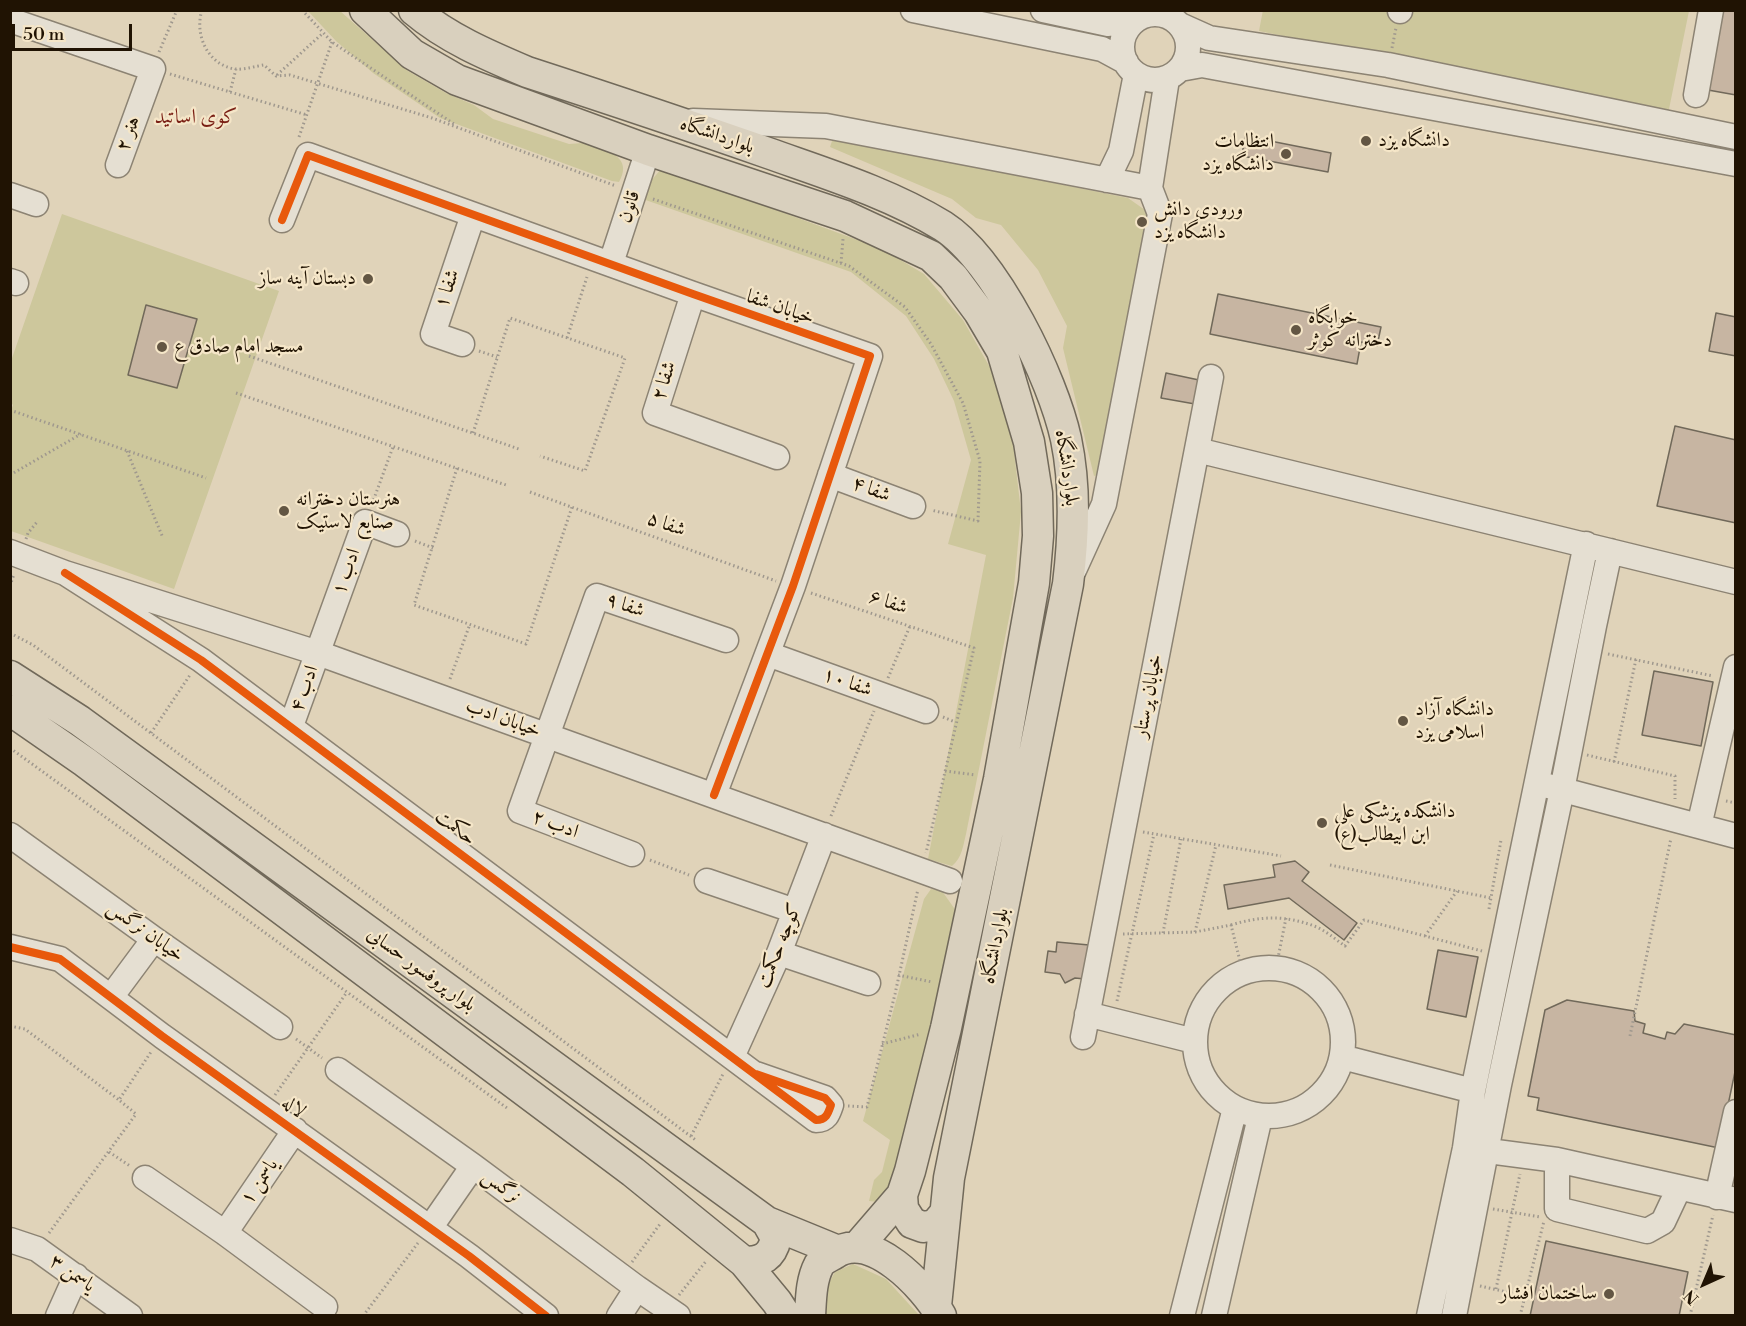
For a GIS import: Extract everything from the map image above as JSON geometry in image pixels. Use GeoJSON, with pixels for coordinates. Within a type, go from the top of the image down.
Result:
{"type":"FeatureCollection","features":[{"type":"Feature","properties":{"kind":"main road","name":"بلواردانشگاه"},"geometry":{"type":"LineString","coordinates":[[365,10],[412,54],[457,80],[648,150],[845,216],[931,256],[953,277],[979,312],[1002,351],[1029,442],[1037,493],[1038,536],[1034,583],[999,778],[946,1028],[910,1172],[902,1195],[848,1248],[820,1263],[812,1288],[810,1316]]}},
{"type":"Feature","properties":{"kind":"main road","name":"بلواردانشگاه"},"geometry":{"type":"LineString","coordinates":[[414,10],[427,21],[477,51],[527,72],[674,120],[865,187],[945,227],[971,251],[998,285],[1026,334],[1049,388],[1066,438],[1072,486],[1074,537],[1068,584],[949,1178],[938,1311]]}},
{"type":"Feature","properties":{"kind":"main road","name":"بلوار پروفسور حسابی"},"geometry":{"type":"LineString","coordinates":[[10,676],[80,721],[767,1222],[848,1248],[883,1256],[915,1282],[938,1311]]}},
{"type":"Feature","properties":{"kind":"main road","name":"بلوار پروفسور حسابی"},"geometry":{"type":"LineString","coordinates":[[10,710],[85,762],[623,1164],[744,1263],[786,1316]]}},
{"type":"Feature","properties":{"kind":"main road"},"geometry":{"type":"LineString","coordinates":[[902,1195],[903,1209],[912,1224],[923,1227],[935,1225],[945,1214]]}},
{"type":"Feature","properties":{"kind":"main road"},"geometry":{"type":"LineString","coordinates":[[744,1263],[758,1262],[771,1253],[776,1238],[767,1222]]}},
{"type":"Feature","properties":{"kind":"street"},"geometry":{"type":"LineString","coordinates":[[913,10],[1102,49],[1151,80],[1202,65],[1736,164]]}},
{"type":"Feature","properties":{"kind":"street"},"geometry":{"type":"LineString","coordinates":[[1043,10],[1108,24],[1137,20],[1152,14],[1167,16],[1180,25],[1209,38],[1388,65],[1736,137]]}},
{"type":"Feature","properties":{"kind":"street"},"geometry":{"type":"LineString","coordinates":[[1696,95],[1711,10]]}},
{"type":"Feature","properties":{"kind":"street"},"geometry":{"type":"LineString","coordinates":[[10,20],[153,69]]}},
{"type":"Feature","properties":{"kind":"street"},"geometry":{"type":"LineString","coordinates":[[1107,180],[1121,151],[1131,68],[1122,47],[1126,31],[1137,20]]}},
{"type":"Feature","properties":{"kind":"street"},"geometry":{"type":"LineString","coordinates":[[1068,584],[1104,504],[1160,214],[1150,188],[1174,74],[1188,56],[1188,39],[1180,25]]}},
{"type":"Feature","properties":{"kind":"street"},"geometry":{"type":"LineString","coordinates":[[1385,98],[1388,65]]}},
{"type":"Feature","properties":{"kind":"street","name":"هنر ۲"},"geometry":{"type":"LineString","coordinates":[[118,165],[153,69]]}},
{"type":"Feature","properties":{"kind":"street"},"geometry":{"type":"LineString","coordinates":[[674,120],[826,126],[1150,188]]}},
{"type":"Feature","properties":{"kind":"street","name":"قانون"},"geometry":{"type":"LineString","coordinates":[[602,260],[635,193],[648,150]]}},
{"type":"Feature","properties":{"kind":"street"},"geometry":{"type":"LineString","coordinates":[[282,220],[308,155]]}},
{"type":"Feature","properties":{"kind":"street","name":"خیابان شفا"},"geometry":{"type":"LineString","coordinates":[[308,155],[473,216],[870,356],[793,586],[714,795]]}},
{"type":"Feature","properties":{"kind":"street"},"geometry":{"type":"LineString","coordinates":[[10,195],[36,204]]}},
{"type":"Feature","properties":{"kind":"street","name":"شفا ۱"},"geometry":{"type":"LineString","coordinates":[[462,344],[433,334],[473,216]]}},
{"type":"Feature","properties":{"kind":"street","name":"شفا ۲"},"geometry":{"type":"LineString","coordinates":[[693,294],[655,413],[777,457]]}},
{"type":"Feature","properties":{"kind":"street","name":"خیابان پرستار"},"geometry":{"type":"LineString","coordinates":[[1113,1020],[1085,1025],[1211,377]]}},
{"type":"Feature","properties":{"kind":"street"},"geometry":{"type":"LineString","coordinates":[[1197,450],[1736,582]]}},
{"type":"Feature","properties":{"kind":"street","name":"شفا ۴"},"geometry":{"type":"LineString","coordinates":[[830,475],[913,506]]}},
{"type":"Feature","properties":{"kind":"street","name":"ادب ۱"},"geometry":{"type":"LineString","coordinates":[[318,653],[365,522],[397,534]]}},
{"type":"Feature","properties":{"kind":"street"},"geometry":{"type":"LineString","coordinates":[[1454,1316],[1476,1205],[1473,1091],[1586,544]]}},
{"type":"Feature","properties":{"kind":"street"},"geometry":{"type":"LineString","coordinates":[[1429,1316],[1438,1275],[1476,1149],[1499,1085],[1610,551]]}},
{"type":"Feature","properties":{"kind":"street","name":"خیابان ادب"},"geometry":{"type":"LineString","coordinates":[[10,552],[65,573],[318,653],[950,880]]}},
{"type":"Feature","properties":{"kind":"street","name":"حکمت"},"geometry":{"type":"LineString","coordinates":[[65,573],[201,660],[732,1057],[756,1074],[824,1112]]}},
{"type":"Feature","properties":{"kind":"street","name":"شفا ۹"},"geometry":{"type":"LineString","coordinates":[[546,735],[597,596],[726,640]]}},
{"type":"Feature","properties":{"kind":"street","name":"ادب ۴"},"geometry":{"type":"LineString","coordinates":[[291,726],[318,653]]}},
{"type":"Feature","properties":{"kind":"street","name":"شفا ۱۰"},"geometry":{"type":"LineString","coordinates":[[768,654],[926,711]]}},
{"type":"Feature","properties":{"kind":"street"},"geometry":{"type":"LineString","coordinates":[[1699,826],[1734,673]]}},
{"type":"Feature","properties":{"kind":"street","name":"ادب ۲"},"geometry":{"type":"LineString","coordinates":[[546,735],[520,811],[632,854]]}},
{"type":"Feature","properties":{"kind":"street"},"geometry":{"type":"LineString","coordinates":[[1538,783],[1736,836]]}},
{"type":"Feature","properties":{"kind":"street","name":"خیابان نرگس"},"geometry":{"type":"LineString","coordinates":[[10,835],[280,1027]]}},
{"type":"Feature","properties":{"kind":"street","name":"کوچه حکمت"},"geometry":{"type":"LineString","coordinates":[[732,1057],[779,953],[824,835]]}},
{"type":"Feature","properties":{"kind":"street"},"geometry":{"type":"LineString","coordinates":[[967,926],[967,907],[950,880],[983,850]]}},
{"type":"Feature","properties":{"kind":"street"},"geometry":{"type":"LineString","coordinates":[[707,881],[795,910]]}},
{"type":"Feature","properties":{"kind":"street"},"geometry":{"type":"LineString","coordinates":[[111,997],[154,939]]}},
{"type":"Feature","properties":{"kind":"street","name":"لاله"},"geometry":{"type":"LineString","coordinates":[[10,947],[60,959],[162,1036],[469,1256],[546,1316]]}},
{"type":"Feature","properties":{"kind":"street"},"geometry":{"type":"LineString","coordinates":[[779,953],[868,984]]}},
{"type":"Feature","properties":{"kind":"street"},"geometry":{"type":"LineString","coordinates":[[1276,968],[1300,974],[1321,988],[1335,1009],[1343,1032],[1342,1057],[1337,1074],[1327,1090],[1313,1103],[1297,1112],[1278,1117],[1260,1117],[1234,1108],[1221,1100],[1209,1087],[1201,1073],[1194,1041],[1198,1016],[1210,995],[1229,979],[1242,973],[1252,969],[1276,968]]}},
{"type":"Feature","properties":{"kind":"street"},"geometry":{"type":"LineString","coordinates":[[1113,1020],[1194,1041]]}},
{"type":"Feature","properties":{"kind":"street"},"geometry":{"type":"LineString","coordinates":[[1342,1057],[1473,1091]]}},
{"type":"Feature","properties":{"kind":"street","name":"نرگس"},"geometry":{"type":"LineString","coordinates":[[338,1070],[673,1312]]}},
{"type":"Feature","properties":{"kind":"street"},"geometry":{"type":"LineString","coordinates":[[1182,1316],[1234,1108]]}},
{"type":"Feature","properties":{"kind":"street"},"geometry":{"type":"LineString","coordinates":[[1476,1149],[1557,1160],[1726,1199],[1736,1112]]}},
{"type":"Feature","properties":{"kind":"street"},"geometry":{"type":"LineString","coordinates":[[1214,1316],[1260,1117]]}},
{"type":"Feature","properties":{"kind":"street","name":"یاسمن ۱"},"geometry":{"type":"LineString","coordinates":[[225,1233],[295,1130]]}},
{"type":"Feature","properties":{"kind":"street"},"geometry":{"type":"LineString","coordinates":[[1557,1160],[1557,1209],[1647,1231],[1663,1222],[1679,1188]]}},
{"type":"Feature","properties":{"kind":"street"},"geometry":{"type":"LineString","coordinates":[[430,1228],[473,1166]]}},
{"type":"Feature","properties":{"kind":"street"},"geometry":{"type":"LineString","coordinates":[[146,1178],[325,1307]]}},
{"type":"Feature","properties":{"kind":"street","name":"یاسمن ۳"},"geometry":{"type":"LineString","coordinates":[[10,1240],[37,1249],[130,1316]]}},
{"type":"Feature","properties":{"kind":"street"},"geometry":{"type":"LineString","coordinates":[[1438,1275],[1461,1281]]}},
{"type":"Feature","properties":{"kind":"street"},"geometry":{"type":"LineString","coordinates":[[58,1316],[76,1276]]}},
{"type":"Feature","properties":{"kind":"street"},"geometry":{"type":"LineString","coordinates":[[620,1316],[629,1282]]}},
{"type":"Feature","properties":{"kind":"path"},"geometry":{"type":"LineString","coordinates":[[177,10],[153,69],[307,115]]}},
{"type":"Feature","properties":{"kind":"path"},"geometry":{"type":"LineString","coordinates":[[202,10],[198,23],[203,46],[219,63],[237,69],[264,65],[276,76],[290,75],[432,118],[635,193]]}},
{"type":"Feature","properties":{"kind":"path"},"geometry":{"type":"LineString","coordinates":[[302,10],[332,42],[460,129]]}},
{"type":"Feature","properties":{"kind":"path"},"geometry":{"type":"LineString","coordinates":[[1388,65],[1400,11]]}},
{"type":"Feature","properties":{"kind":"path"},"geometry":{"type":"LineString","coordinates":[[276,76],[323,33]]}},
{"type":"Feature","properties":{"kind":"path"},"geometry":{"type":"LineString","coordinates":[[308,155],[297,144],[332,42]]}},
{"type":"Feature","properties":{"kind":"path"},"geometry":{"type":"LineString","coordinates":[[230,92],[237,69]]}},
{"type":"Feature","properties":{"kind":"path"},"geometry":{"type":"LineString","coordinates":[[567,338],[602,260]]}},
{"type":"Feature","properties":{"kind":"path"},"geometry":{"type":"LineString","coordinates":[[473,433],[510,318],[625,358],[585,471],[540,456]]}},
{"type":"Feature","properties":{"kind":"path"},"geometry":{"type":"LineString","coordinates":[[249,356],[519,449]]}},
{"type":"Feature","properties":{"kind":"path"},"geometry":{"type":"LineString","coordinates":[[236,393],[507,485]]}},
{"type":"Feature","properties":{"kind":"path"},"geometry":{"type":"LineString","coordinates":[[10,410],[206,478]]}},
{"type":"Feature","properties":{"kind":"path"},"geometry":{"type":"LineString","coordinates":[[10,475],[81,434]]}},
{"type":"Feature","properties":{"kind":"path"},"geometry":{"type":"LineString","coordinates":[[365,522],[393,447]]}},
{"type":"Feature","properties":{"kind":"path"},"geometry":{"type":"LineString","coordinates":[[127,451],[163,538]]}},
{"type":"Feature","properties":{"kind":"path"},"geometry":{"type":"LineString","coordinates":[[457,468],[414,605],[526,644],[572,507]]}},
{"type":"Feature","properties":{"kind":"path"},"geometry":{"type":"LineString","coordinates":[[443,698],[470,624]]}},
{"type":"Feature","properties":{"kind":"path"},"geometry":{"type":"LineString","coordinates":[[824,835],[910,626]]}},
{"type":"Feature","properties":{"kind":"path"},"geometry":{"type":"LineString","coordinates":[[10,633],[33,645],[700,1143]]}},
{"type":"Feature","properties":{"kind":"path"},"geometry":{"type":"LineString","coordinates":[[1589,650],[1734,673]]}},
{"type":"Feature","properties":{"kind":"path"},"geometry":{"type":"LineString","coordinates":[[1614,762],[1636,659]]}},
{"type":"Feature","properties":{"kind":"path"},"geometry":{"type":"LineString","coordinates":[[151,733],[201,660]]}},
{"type":"Feature","properties":{"kind":"path"},"geometry":{"type":"LineString","coordinates":[[10,748],[510,1111]]}},
{"type":"Feature","properties":{"kind":"path"},"geometry":{"type":"LineString","coordinates":[[1569,751],[1675,776],[1675,819],[1630,1036]]}},
{"type":"Feature","properties":{"kind":"path"},"geometry":{"type":"LineString","coordinates":[[824,1112],[867,1107],[945,771],[999,778]]}},
{"type":"Feature","properties":{"kind":"path"},"geometry":{"type":"LineString","coordinates":[[1123,829],[1281,856]]}},
{"type":"Feature","properties":{"kind":"path"},"geometry":{"type":"LineString","coordinates":[[1113,1020],[1154,834]]}},
{"type":"Feature","properties":{"kind":"path"},"geometry":{"type":"LineString","coordinates":[[1163,933],[1181,839]]}},
{"type":"Feature","properties":{"kind":"path"},"geometry":{"type":"LineString","coordinates":[[1195,932],[1216,845]]}},
{"type":"Feature","properties":{"kind":"path"},"geometry":{"type":"LineString","coordinates":[[632,854],[707,881]]}},
{"type":"Feature","properties":{"kind":"path"},"geometry":{"type":"LineString","coordinates":[[1330,865],[1491,898]]}},
{"type":"Feature","properties":{"kind":"path"},"geometry":{"type":"LineString","coordinates":[[1425,936],[1457,891]]}},
{"type":"Feature","properties":{"kind":"path"},"geometry":{"type":"LineString","coordinates":[[1103,934],[1195,932],[1254,918],[1286,918],[1315,926],[1345,946],[1364,920],[1482,951]]}},
{"type":"Feature","properties":{"kind":"path"},"geometry":{"type":"LineString","coordinates":[[1276,968],[1286,918]]}},
{"type":"Feature","properties":{"kind":"path"},"geometry":{"type":"LineString","coordinates":[[1231,925],[1242,973]]}},
{"type":"Feature","properties":{"kind":"path"},"geometry":{"type":"LineString","coordinates":[[898,975],[954,986]]}},
{"type":"Feature","properties":{"kind":"path"},"geometry":{"type":"LineString","coordinates":[[266,1109],[347,992]]}},
{"type":"Feature","properties":{"kind":"path"},"geometry":{"type":"LineString","coordinates":[[10,1026],[25,1029],[136,1114],[37,1249]]}},
{"type":"Feature","properties":{"kind":"path"},"geometry":{"type":"LineString","coordinates":[[280,1027],[338,1070]]}},
{"type":"Feature","properties":{"kind":"path"},"geometry":{"type":"LineString","coordinates":[[882,1044],[946,1028]]}},
{"type":"Feature","properties":{"kind":"path"},"geometry":{"type":"LineString","coordinates":[[119,1100],[162,1036]]}},
{"type":"Feature","properties":{"kind":"path"},"geometry":{"type":"LineString","coordinates":[[691,1136],[732,1057]]}},
{"type":"Feature","properties":{"kind":"path"},"geometry":{"type":"LineString","coordinates":[[109,1152],[146,1178]]}},
{"type":"Feature","properties":{"kind":"path"},"geometry":{"type":"LineString","coordinates":[[1496,1289],[1524,1155]]}},
{"type":"Feature","properties":{"kind":"path"},"geometry":{"type":"LineString","coordinates":[[1690,1316],[1726,1199]]}},
{"type":"Feature","properties":{"kind":"path"},"geometry":{"type":"LineString","coordinates":[[1476,1205],[1545,1218],[1520,1316]]}},
{"type":"Feature","properties":{"kind":"path"},"geometry":{"type":"LineString","coordinates":[[629,1282],[662,1221]]}},
{"type":"Feature","properties":{"kind":"path"},"geometry":{"type":"LineString","coordinates":[[363,1316],[430,1228]]}},
{"type":"Feature","properties":{"kind":"path"},"geometry":{"type":"LineString","coordinates":[[673,1312],[710,1257]]}},
{"type":"Feature","properties":{"kind":"path"},"geometry":{"type":"LineString","coordinates":[[1461,1281],[1525,1296]]}},
{"type":"Feature","properties":{"kind":"shaded area"},"geometry":{"type":"Polygon","coordinates":[[[1263,10],[1689,11],[1668,114],[1259,31],[1263,10]]]}},
{"type":"Feature","properties":{"kind":"shaded area"},"geometry":{"type":"Polygon","coordinates":[[[308,11],[340,11],[408,71],[446,93],[474,105],[493,119],[569,144],[587,143],[610,152],[622,163],[623,169],[619,182],[440,118],[373,73],[336,41],[308,11]]]}},
{"type":"Feature","properties":{"kind":"shaded area"},"geometry":{"type":"Polygon","coordinates":[[[833,138],[1128,198],[1145,210],[1150,225],[1097,475],[1094,476],[1063,348],[1067,326],[1038,270],[1001,225],[976,218],[952,199],[830,147],[833,138]]]}},
{"type":"Feature","properties":{"kind":"shaded area"},"geometry":{"type":"Polygon","coordinates":[[[662,168],[882,249],[924,274],[963,320],[992,371],[1012,434],[1021,512],[1013,598],[966,834],[960,856],[952,866],[928,859],[986,555],[948,544],[971,460],[954,401],[934,359],[906,316],[851,272],[637,197],[662,168]]]}},
{"type":"Feature","properties":{"kind":"shaded area"},"geometry":{"type":"Polygon","coordinates":[[[62,214],[279,291],[174,589],[11,531],[10,413],[13,405],[11,403],[11,361],[62,214]]]}},
{"type":"Feature","properties":{"kind":"shaded area"},"geometry":{"type":"Polygon","coordinates":[[[931,889],[942,891],[954,908],[957,917],[899,1162],[889,1189],[878,1202],[869,1201],[874,1180],[882,1172],[890,1140],[863,1121],[924,899],[931,889]]]}},
{"type":"Feature","properties":{"kind":"shaded area"},"geometry":{"type":"Polygon","coordinates":[[[853,1264],[886,1279],[919,1315],[823,1316],[825,1290],[835,1272],[853,1264]]]}},
{"type":"Feature","properties":{"kind":"building"},"geometry":{"type":"Polygon","coordinates":[[[1723,10],[1736,10],[1736,95],[1708,90],[1723,10]]]}},
{"type":"Feature","properties":{"kind":"building","name":"انتظامات دانشگاه یزد"},"geometry":{"type":"Polygon","coordinates":[[[1245,136],[1331,153],[1328,172],[1242,156],[1245,136]]]}},
{"type":"Feature","properties":{"kind":"building","name":"خوابگاه دخترانه کوثر"},"geometry":{"type":"Polygon","coordinates":[[[1218,294],[1381,327],[1377,346],[1361,342],[1357,364],[1210,334],[1218,294]]]}},
{"type":"Feature","properties":{"kind":"building","name":"مسجد امام صادق ع"},"geometry":{"type":"Polygon","coordinates":[[[146,305],[197,319],[177,388],[128,375],[146,305]]]}},
{"type":"Feature","properties":{"kind":"building"},"geometry":{"type":"Polygon","coordinates":[[[1716,313],[1736,317],[1736,356],[1709,351],[1716,313]]]}},
{"type":"Feature","properties":{"kind":"building"},"geometry":{"type":"Polygon","coordinates":[[[1166,373],[1199,380],[1195,404],[1161,398],[1166,373]]]}},
{"type":"Feature","properties":{"kind":"building"},"geometry":{"type":"Polygon","coordinates":[[[1675,426],[1736,440],[1736,523],[1657,506],[1675,426]]]}},
{"type":"Feature","properties":{"kind":"building"},"geometry":{"type":"Polygon","coordinates":[[[1654,671],[1713,682],[1701,746],[1642,735],[1654,671]]]}},
{"type":"Feature","properties":{"kind":"building"},"geometry":{"type":"Polygon","coordinates":[[[1295,861],[1309,872],[1302,881],[1357,923],[1344,940],[1289,898],[1228,909],[1224,885],[1275,877],[1273,865],[1295,861]]]}},
{"type":"Feature","properties":{"kind":"building"},"geometry":{"type":"Polygon","coordinates":[[[1057,942],[1089,945],[1085,979],[1075,978],[1065,983],[1060,974],[1045,972],[1048,951],[1056,952],[1057,942]]]}},
{"type":"Feature","properties":{"kind":"building"},"geometry":{"type":"Polygon","coordinates":[[[1438,950],[1478,957],[1466,1017],[1427,1009],[1438,950]]]}},
{"type":"Feature","properties":{"kind":"building"},"geometry":{"type":"Polygon","coordinates":[[[1567,1000],[1634,1011],[1635,1021],[1645,1024],[1643,1033],[1665,1039],[1667,1032],[1675,1034],[1684,1024],[1736,1035],[1736,1067],[1719,1148],[1537,1110],[1539,1098],[1528,1096],[1545,1010],[1567,1000]]]}},
{"type":"Feature","properties":{"kind":"building","name":"ساختمان افشار"},"geometry":{"type":"Polygon","coordinates":[[[1546,1241],[1688,1272],[1679,1316],[1530,1316],[1546,1241]]]}},
{"type":"Feature","properties":{"kind":"cycle path"},"geometry":{"type":"LineString","coordinates":[[282,220],[308,155],[870,356],[793,586],[714,795]]}},
{"type":"Feature","properties":{"kind":"cycle path"},"geometry":{"type":"LineString","coordinates":[[65,573],[201,660],[816,1120],[828,1114],[831,1105],[825,1098],[756,1074]]}},
{"type":"Feature","properties":{"kind":"cycle path"},"geometry":{"type":"LineString","coordinates":[[10,947],[60,959],[162,1036],[469,1256],[546,1316]]}},
{"type":"Feature","properties":{"kind":"place","name":"دانشگاه یزد"},"geometry":{"type":"Point","coordinates":[1366,141]}},
{"type":"Feature","properties":{"kind":"place","name":"انتظامات دانشگاه یزد"},"geometry":{"type":"Point","coordinates":[1286,154]}},
{"type":"Feature","properties":{"kind":"place","name":"ورودی دانش دانشگاه یزد"},"geometry":{"type":"Point","coordinates":[1142,222]}},
{"type":"Feature","properties":{"kind":"place","name":"دبستان آینه ساز"},"geometry":{"type":"Point","coordinates":[368,279]}},
{"type":"Feature","properties":{"kind":"place","name":"خوابگاه دخترانه کوثر"},"geometry":{"type":"Point","coordinates":[1296,330]}},
{"type":"Feature","properties":{"kind":"place","name":"مسجد امام صادق ع"},"geometry":{"type":"Point","coordinates":[162,347]}},
{"type":"Feature","properties":{"kind":"place","name":"هنرستان دخترانه صنایع لاستیک"},"geometry":{"type":"Point","coordinates":[284,511]}},
{"type":"Feature","properties":{"kind":"place","name":"دانشگاه آزاد اسلامی یزد"},"geometry":{"type":"Point","coordinates":[1403,721]}},
{"type":"Feature","properties":{"kind":"place","name":"دانشکده پزشکی علی ابن ابیطالب(ع)"},"geometry":{"type":"Point","coordinates":[1322,823]}},
{"type":"Feature","properties":{"kind":"place","name":"ساختمان افشار"},"geometry":{"type":"Point","coordinates":[1609,1294]}},
{"type":"Feature","properties":{"kind":"district","name":"کوی اساتید"},"geometry":{"type":"Point","coordinates":[196,118]}}]}
